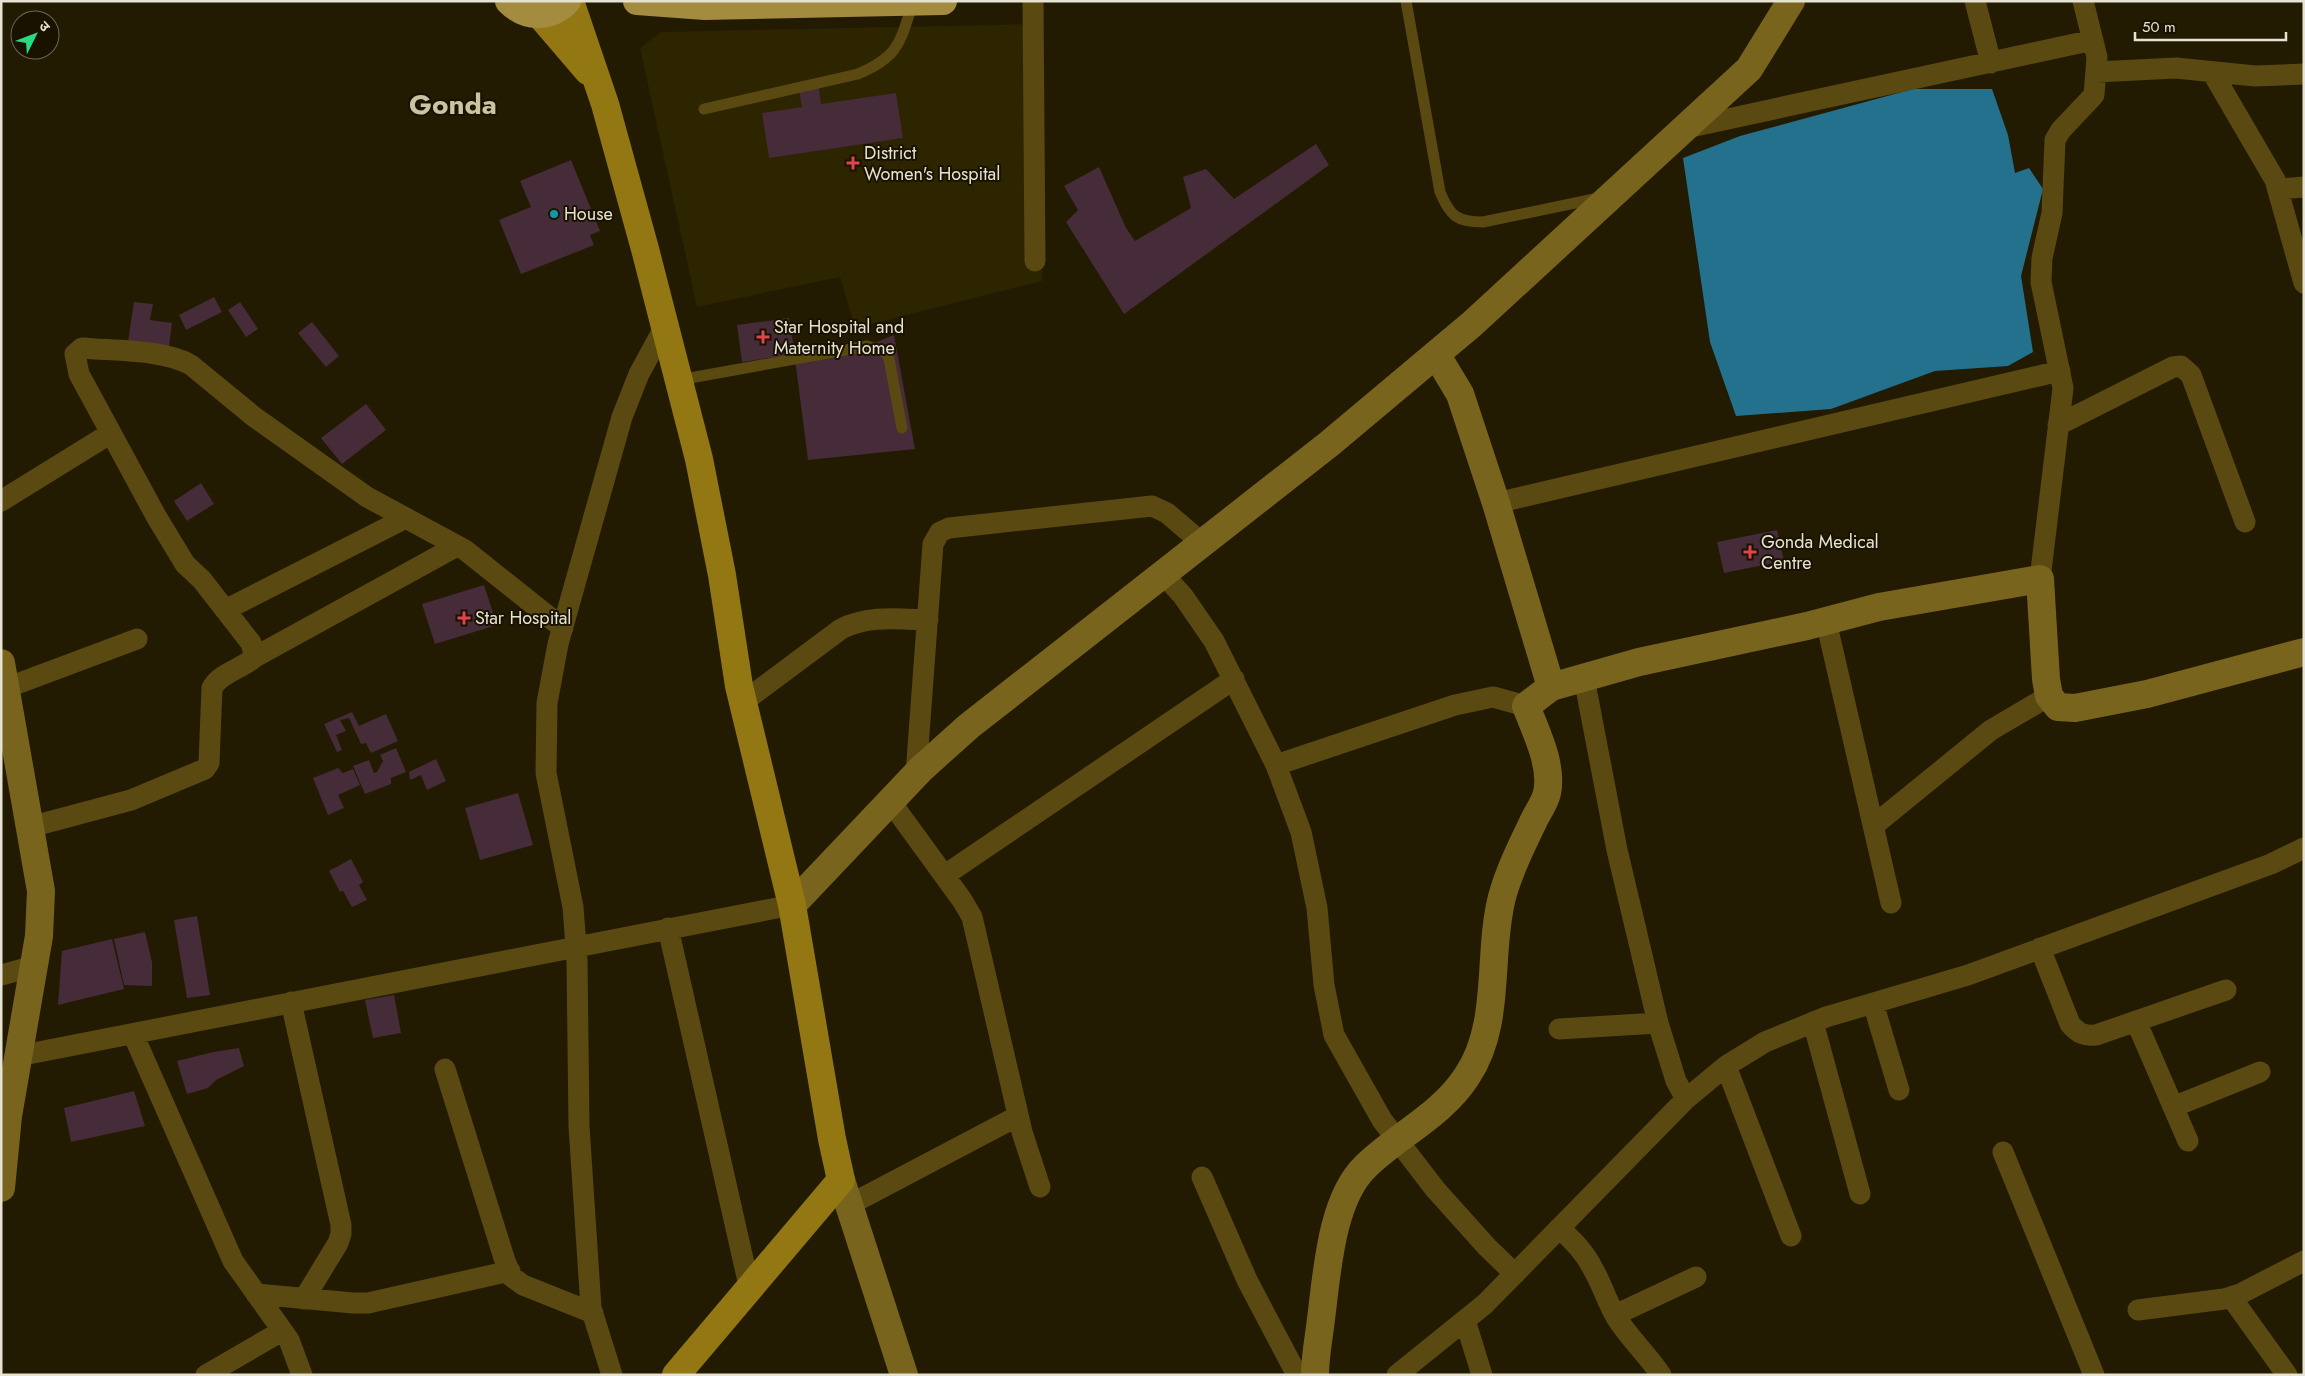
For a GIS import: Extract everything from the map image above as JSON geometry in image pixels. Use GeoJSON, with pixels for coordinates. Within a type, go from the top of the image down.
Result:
{"type":"FeatureCollection","features":[{"type":"Feature","properties":{"kind":"highway"},"geometry":{"type":"LineString","coordinates":[[509,1],[524,12],[540,14],[556,10],[568,1]]}},
{"type":"Feature","properties":{"kind":"highway"},"geometry":{"type":"LineString","coordinates":[[637,1],[705,6],[943,1]]}},
{"type":"Feature","properties":{"kind":"main road"},"geometry":{"type":"LineString","coordinates":[[568,1],[598,82],[645,249],[699,459],[743,702],[792,905],[830,1129],[845,1193],[750,1290],[676,1375]]}},
{"type":"Feature","properties":{"kind":"main road"},"geometry":{"type":"LineString","coordinates":[[540,14],[598,82]]}},
{"type":"Feature","properties":{"kind":"street"},"geometry":{"type":"LineString","coordinates":[[1033,1],[1035,260]]}},
{"type":"Feature","properties":{"kind":"street"},"geometry":{"type":"LineString","coordinates":[[18,1056],[792,905],[916,774],[969,726],[1329,444],[1436,354],[1614,195],[1749,69],[1791,1]]}},
{"type":"Feature","properties":{"kind":"street"},"geometry":{"type":"LineString","coordinates":[[1975,1],[1990,63]]}},
{"type":"Feature","properties":{"kind":"street"},"geometry":{"type":"LineString","coordinates":[[2083,1],[2097,57],[2094,95],[2061,130],[2056,140],[2052,213],[2042,258],[2041,282],[2063,388],[2040,579],[2046,679],[2049,696],[2058,707],[2075,708],[2147,694],[2304,652]]}},
{"type":"Feature","properties":{"kind":"street"},"geometry":{"type":"LineString","coordinates":[[1686,128],[2093,40]]}},
{"type":"Feature","properties":{"kind":"street"},"geometry":{"type":"LineString","coordinates":[[2096,72],[2176,68],[2255,76],[2304,74]]}},
{"type":"Feature","properties":{"kind":"street"},"geometry":{"type":"LineString","coordinates":[[2212,72],[2279,189],[2304,283]]}},
{"type":"Feature","properties":{"kind":"street"},"geometry":{"type":"LineString","coordinates":[[2279,189],[2304,187]]}},
{"type":"Feature","properties":{"kind":"street"},"geometry":{"type":"LineString","coordinates":[[612,1375],[592,1313],[579,1126],[576,946],[573,907],[546,773],[547,703],[563,628],[622,417],[639,374],[664,328]]}},
{"type":"Feature","properties":{"kind":"street"},"geometry":{"type":"LineString","coordinates":[[255,658],[255,650],[251,643],[202,580],[185,564],[156,516],[79,374],[75,360],[77,351],[82,348],[159,355],[181,359],[191,365],[253,416],[367,497],[465,550],[563,628]]}},
{"type":"Feature","properties":{"kind":"street"},"geometry":{"type":"LineString","coordinates":[[1436,354],[1460,394],[1496,503],[1551,687]]}},
{"type":"Feature","properties":{"kind":"street"},"geometry":{"type":"LineString","coordinates":[[2058,425],[2173,367],[2181,366],[2192,376],[2245,522]]}},
{"type":"Feature","properties":{"kind":"street"},"geometry":{"type":"LineString","coordinates":[[1496,503],[2060,372]]}},
{"type":"Feature","properties":{"kind":"street"},"geometry":{"type":"LineString","coordinates":[[1,501],[111,433]]}},
{"type":"Feature","properties":{"kind":"street"},"geometry":{"type":"LineString","coordinates":[[916,774],[933,544],[940,532],[949,528],[1152,506],[1168,513],[1202,542]]}},
{"type":"Feature","properties":{"kind":"street"},"geometry":{"type":"LineString","coordinates":[[225,610],[406,518]]}},
{"type":"Feature","properties":{"kind":"street"},"geometry":{"type":"LineString","coordinates":[[30,827],[131,800],[205,769],[209,763],[212,688],[216,681],[457,546]]}},
{"type":"Feature","properties":{"kind":"street"},"geometry":{"type":"LineString","coordinates":[[1162,573],[1183,596],[1214,641],[1276,765],[1301,832],[1317,908],[1324,985],[1334,1035],[1382,1120],[1397,1140],[1435,1189],[1486,1247],[1516,1274]]}},
{"type":"Feature","properties":{"kind":"street"},"geometry":{"type":"LineString","coordinates":[[1526,706],[1551,687],[1639,662],[1826,621],[1879,607],[2040,579]]}},
{"type":"Feature","properties":{"kind":"street"},"geometry":{"type":"LineString","coordinates":[[743,702],[841,629],[854,622],[871,618],[928,620]]}},
{"type":"Feature","properties":{"kind":"street"},"geometry":{"type":"LineString","coordinates":[[1826,621],[1891,903]]}},
{"type":"Feature","properties":{"kind":"street"},"geometry":{"type":"LineString","coordinates":[[1,1188],[4,1117],[18,1056],[39,936],[41,891],[3,675],[137,639]]}},
{"type":"Feature","properties":{"kind":"street"},"geometry":{"type":"LineString","coordinates":[[1584,678],[1617,850],[1658,1022],[1676,1081],[1686,1099]]}},
{"type":"Feature","properties":{"kind":"street"},"geometry":{"type":"LineString","coordinates":[[944,875],[1234,679]]}},
{"type":"Feature","properties":{"kind":"street"},"geometry":{"type":"LineString","coordinates":[[1873,826],[1990,730],[2049,696]]}},
{"type":"Feature","properties":{"kind":"street"},"geometry":{"type":"LineString","coordinates":[[1276,765],[1455,705],[1493,697],[1526,706]]}},
{"type":"Feature","properties":{"kind":"street"},"geometry":{"type":"LineString","coordinates":[[1315,1375],[1327,1270],[1340,1208],[1354,1178],[1366,1165],[1447,1100],[1467,1077],[1485,1041],[1494,944],[1502,896],[1521,848],[1547,794],[1548,774],[1526,706]]}},
{"type":"Feature","properties":{"kind":"street"},"geometry":{"type":"LineString","coordinates":[[890,801],[972,917],[1018,1116],[1040,1187]]}},
{"type":"Feature","properties":{"kind":"street"},"geometry":{"type":"LineString","coordinates":[[1398,1375],[1465,1320],[1516,1274],[1686,1099],[1726,1066],[1765,1042],[1814,1022],[1968,974],[2271,864],[2304,848]]}},
{"type":"Feature","properties":{"kind":"street"},"geometry":{"type":"LineString","coordinates":[[668,928],[750,1290]]}},
{"type":"Feature","properties":{"kind":"street"},"geometry":{"type":"LineString","coordinates":[[2040,948],[2070,1024],[2078,1033],[2086,1036],[2096,1035],[2226,990]]}},
{"type":"Feature","properties":{"kind":"street"},"geometry":{"type":"LineString","coordinates":[[1,975],[34,966]]}},
{"type":"Feature","properties":{"kind":"street"},"geometry":{"type":"LineString","coordinates":[[291,1002],[341,1224],[338,1244],[304,1299]]}},
{"type":"Feature","properties":{"kind":"street"},"geometry":{"type":"LineString","coordinates":[[1873,1003],[1899,1090]]}},
{"type":"Feature","properties":{"kind":"street"},"geometry":{"type":"LineString","coordinates":[[2136,1021],[2188,1141]]}},
{"type":"Feature","properties":{"kind":"street"},"geometry":{"type":"LineString","coordinates":[[1559,1029],[1658,1022]]}},
{"type":"Feature","properties":{"kind":"street"},"geometry":{"type":"LineString","coordinates":[[1814,1022],[1860,1194]]}},
{"type":"Feature","properties":{"kind":"street"},"geometry":{"type":"LineString","coordinates":[[133,1034],[233,1261],[282,1331],[297,1356],[302,1375]]}},
{"type":"Feature","properties":{"kind":"street"},"geometry":{"type":"LineString","coordinates":[[1726,1066],[1791,1236]]}},
{"type":"Feature","properties":{"kind":"street"},"geometry":{"type":"LineString","coordinates":[[445,1068],[512,1277],[523,1286],[592,1313]]}},
{"type":"Feature","properties":{"kind":"street"},"geometry":{"type":"LineString","coordinates":[[2174,1107],[2260,1072]]}},
{"type":"Feature","properties":{"kind":"street"},"geometry":{"type":"LineString","coordinates":[[900,1372],[845,1193],[1018,1116]]}},
{"type":"Feature","properties":{"kind":"street"},"geometry":{"type":"LineString","coordinates":[[2003,1152],[2094,1375]]}},
{"type":"Feature","properties":{"kind":"street"},"geometry":{"type":"LineString","coordinates":[[1202,1176],[1246,1280],[1297,1375]]}},
{"type":"Feature","properties":{"kind":"street"},"geometry":{"type":"LineString","coordinates":[[1559,1228],[1577,1244],[1593,1268],[1615,1316],[1627,1334],[1651,1359],[1660,1375]]}},
{"type":"Feature","properties":{"kind":"street"},"geometry":{"type":"LineString","coordinates":[[2138,1310],[2207,1303],[2231,1297],[2304,1261]]}},
{"type":"Feature","properties":{"kind":"street"},"geometry":{"type":"LineString","coordinates":[[256,1294],[368,1303],[510,1272]]}},
{"type":"Feature","properties":{"kind":"street"},"geometry":{"type":"LineString","coordinates":[[1615,1316],[1696,1277]]}},
{"type":"Feature","properties":{"kind":"street"},"geometry":{"type":"LineString","coordinates":[[2231,1297],[2287,1375]]}},
{"type":"Feature","properties":{"kind":"street"},"geometry":{"type":"LineString","coordinates":[[1465,1320],[1482,1375]]}},
{"type":"Feature","properties":{"kind":"street"},"geometry":{"type":"LineString","coordinates":[[206,1375],[282,1331]]}},
{"type":"Feature","properties":{"kind":"lane"},"geometry":{"type":"LineString","coordinates":[[1406,1],[1440,192],[1445,205],[1454,215],[1466,222],[1483,222],[1614,195]]}},
{"type":"Feature","properties":{"kind":"lane"},"geometry":{"type":"LineString","coordinates":[[704,109],[858,74],[878,66],[891,56],[900,42],[914,2]]}},
{"type":"Feature","properties":{"kind":"lane"},"geometry":{"type":"LineString","coordinates":[[678,380],[867,346],[885,352],[889,359],[902,428]]}},
{"type":"Feature","properties":{"kind":"shaded area","name":"District Women's Hospital"},"geometry":{"type":"Polygon","coordinates":[[[1040,24],[1042,281],[855,328],[840,277],[697,307],[640,48],[661,32],[1040,24]]]}},
{"type":"Feature","properties":{"kind":"water"},"geometry":{"type":"Polygon","coordinates":[[[1913,89],[1992,89],[2008,135],[2015,173],[2029,168],[2043,189],[2021,276],[2033,352],[2008,366],[1935,371],[1831,409],[1736,416],[1710,342],[1683,158],[1740,136],[1913,89]]]}},
{"type":"Feature","properties":{"kind":"building"},"geometry":{"type":"Polygon","coordinates":[[[818,81],[821,104],[896,93],[903,138],[769,158],[762,113],[802,107],[798,84],[818,81]]]}},
{"type":"Feature","properties":{"kind":"building"},"geometry":{"type":"Polygon","coordinates":[[[1316,144],[1329,165],[1124,314],[1066,222],[1078,210],[1064,186],[1099,167],[1126,228],[1135,241],[1191,208],[1183,177],[1206,169],[1234,199],[1316,144]]]}},
{"type":"Feature","properties":{"kind":"building","name":"House"},"geometry":{"type":"Polygon","coordinates":[[[571,160],[600,231],[590,235],[594,245],[521,274],[499,220],[531,207],[520,181],[571,160]]]}},
{"type":"Feature","properties":{"kind":"building"},"geometry":{"type":"Polygon","coordinates":[[[214,297],[222,312],[186,330],[179,315],[214,297]]]}},
{"type":"Feature","properties":{"kind":"building"},"geometry":{"type":"Polygon","coordinates":[[[134,302],[153,304],[150,320],[172,323],[168,354],[127,348],[134,302]]]}},
{"type":"Feature","properties":{"kind":"building"},"geometry":{"type":"Polygon","coordinates":[[[240,302],[258,329],[246,337],[228,310],[240,302]]]}},
{"type":"Feature","properties":{"kind":"building"},"geometry":{"type":"Polygon","coordinates":[[[789,318],[795,354],[742,362],[737,325],[789,318]]]}},
{"type":"Feature","properties":{"kind":"building"},"geometry":{"type":"Polygon","coordinates":[[[312,322],[339,356],[326,367],[298,333],[312,322]]]}},
{"type":"Feature","properties":{"kind":"building"},"geometry":{"type":"Polygon","coordinates":[[[894,335],[915,449],[808,460],[795,359],[867,346],[894,335]]]}},
{"type":"Feature","properties":{"kind":"building"},"geometry":{"type":"Polygon","coordinates":[[[366,404],[386,430],[342,464],[321,438],[366,404]]]}},
{"type":"Feature","properties":{"kind":"building"},"geometry":{"type":"Polygon","coordinates":[[[201,483],[214,504],[187,521],[174,501],[201,483]]]}},
{"type":"Feature","properties":{"kind":"building"},"geometry":{"type":"Polygon","coordinates":[[[1777,530],[1784,561],[1724,573],[1717,542],[1777,530]]]}},
{"type":"Feature","properties":{"kind":"building"},"geometry":{"type":"Polygon","coordinates":[[[484,585],[497,625],[435,644],[422,604],[484,585]]]}},
{"type":"Feature","properties":{"kind":"building"},"geometry":{"type":"Polygon","coordinates":[[[352,712],[359,726],[386,714],[398,741],[371,753],[366,743],[361,744],[349,718],[340,720],[346,731],[336,735],[342,750],[337,752],[324,724],[352,712]]]}},
{"type":"Feature","properties":{"kind":"building"},"geometry":{"type":"Polygon","coordinates":[[[396,748],[406,772],[391,778],[391,784],[365,794],[353,766],[369,760],[374,773],[377,772],[383,761],[380,755],[396,748]]]}},
{"type":"Feature","properties":{"kind":"building"},"geometry":{"type":"Polygon","coordinates":[[[436,759],[446,781],[427,790],[421,775],[410,780],[409,772],[436,759]]]}},
{"type":"Feature","properties":{"kind":"building"},"geometry":{"type":"Polygon","coordinates":[[[338,768],[343,773],[353,769],[360,785],[338,795],[344,808],[328,815],[313,778],[338,768]]]}},
{"type":"Feature","properties":{"kind":"building"},"geometry":{"type":"Polygon","coordinates":[[[518,793],[533,845],[480,860],[465,808],[518,793]]]}},
{"type":"Feature","properties":{"kind":"building"},"geometry":{"type":"Polygon","coordinates":[[[351,859],[363,882],[359,885],[367,900],[352,907],[343,891],[340,892],[329,871],[351,859]]]}},
{"type":"Feature","properties":{"kind":"building"},"geometry":{"type":"Polygon","coordinates":[[[197,916],[210,995],[187,998],[174,920],[197,916]]]}},
{"type":"Feature","properties":{"kind":"building"},"geometry":{"type":"Polygon","coordinates":[[[145,932],[152,962],[152,986],[124,985],[114,939],[145,932]]]}},
{"type":"Feature","properties":{"kind":"building"},"geometry":{"type":"Polygon","coordinates":[[[112,939],[124,989],[58,1005],[62,951],[112,939]]]}},
{"type":"Feature","properties":{"kind":"building"},"geometry":{"type":"Polygon","coordinates":[[[394,995],[401,1033],[373,1038],[365,1000],[394,995]]]}},
{"type":"Feature","properties":{"kind":"building"},"geometry":{"type":"Polygon","coordinates":[[[239,1048],[244,1066],[216,1080],[208,1088],[187,1094],[177,1061],[239,1048]]]}},
{"type":"Feature","properties":{"kind":"building"},"geometry":{"type":"Polygon","coordinates":[[[134,1091],[145,1126],[71,1142],[64,1108],[134,1091]]]}},
{"type":"Feature","properties":{"kind":"place","name":"District Women's Hospital"},"geometry":{"type":"Point","coordinates":[853,163]}},
{"type":"Feature","properties":{"kind":"place","name":"House"},"geometry":{"type":"Point","coordinates":[554,214]}},
{"type":"Feature","properties":{"kind":"place","name":"Star Hospital and Maternity Home"},"geometry":{"type":"Point","coordinates":[763,337]}},
{"type":"Feature","properties":{"kind":"place","name":"Gonda Medical Centre"},"geometry":{"type":"Point","coordinates":[1750,552]}},
{"type":"Feature","properties":{"kind":"place","name":"Star Hospital"},"geometry":{"type":"Point","coordinates":[464,618]}},
{"type":"Feature","properties":{"kind":"district","name":"Gonda"},"geometry":{"type":"Point","coordinates":[453,104]}}]}
